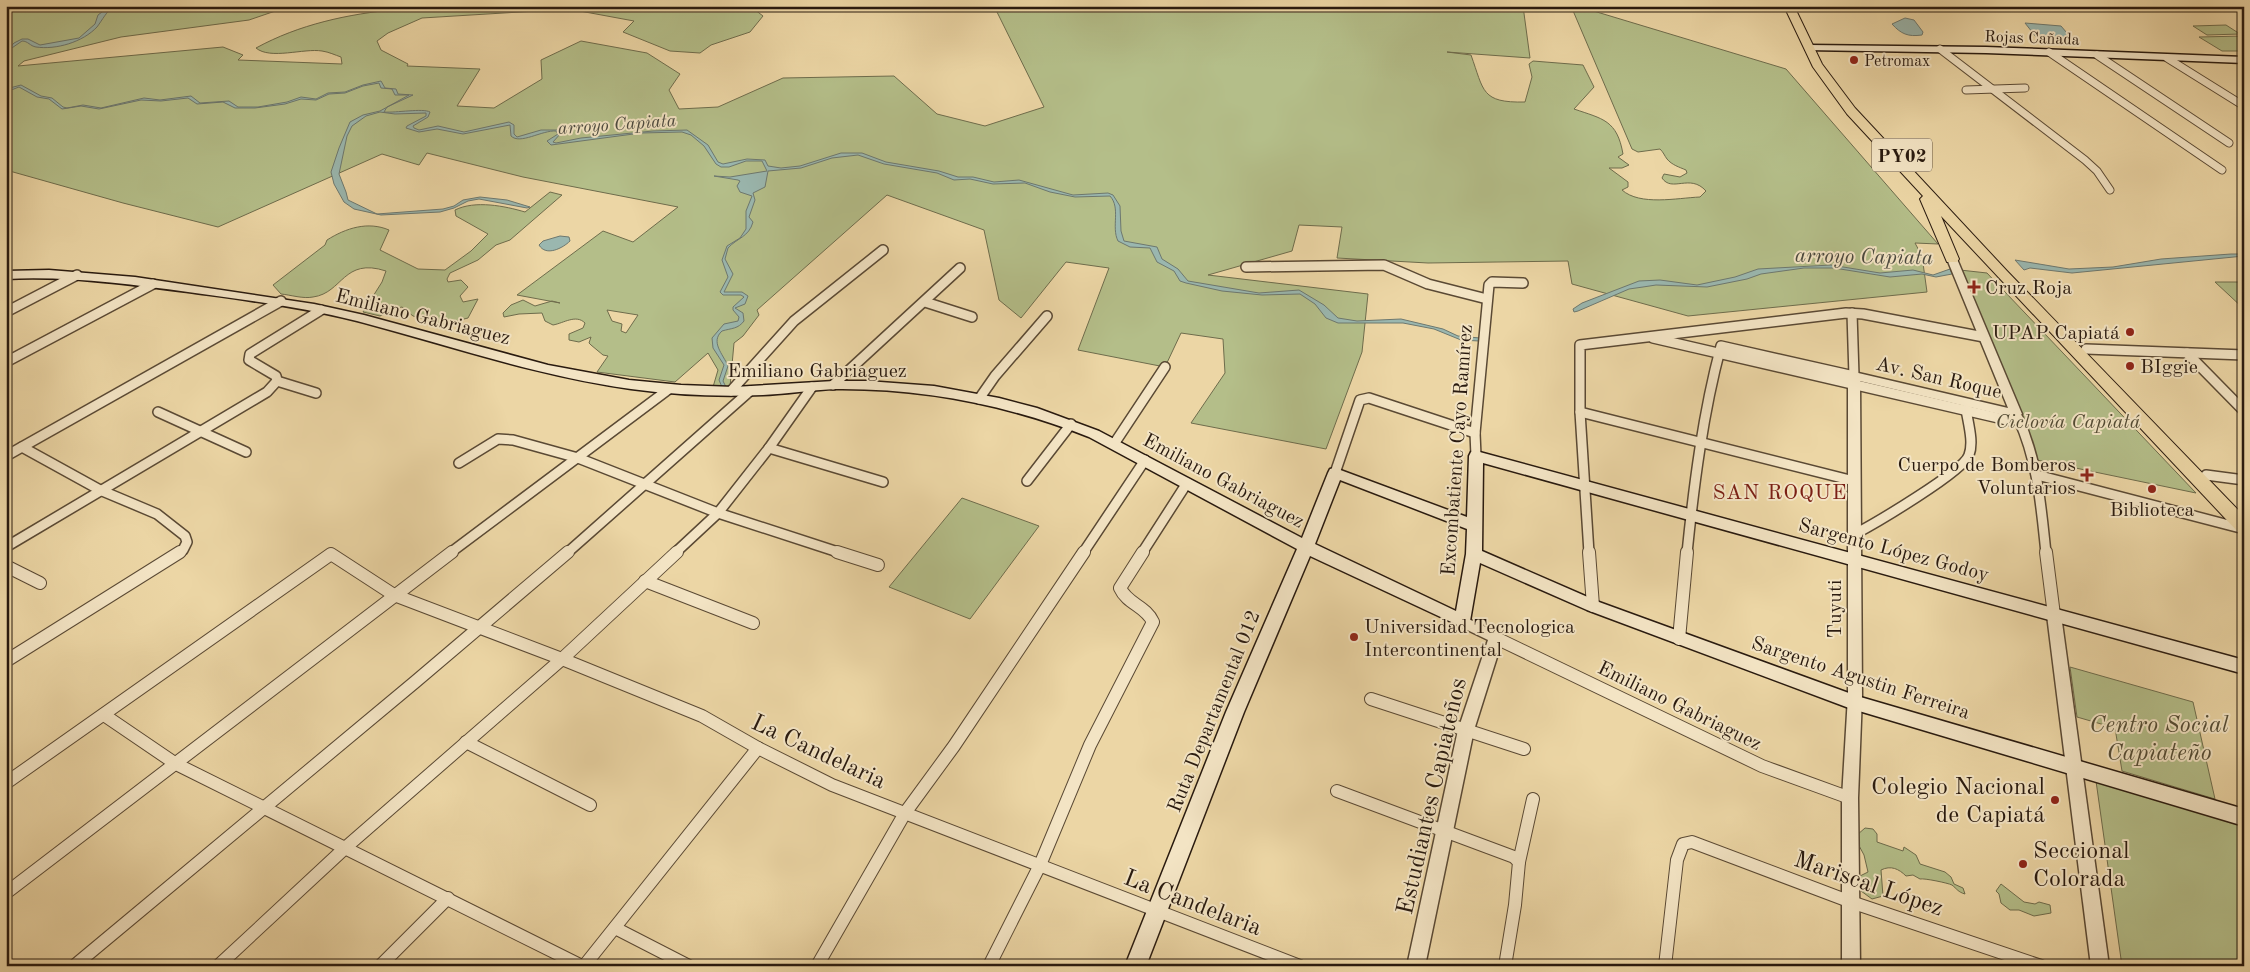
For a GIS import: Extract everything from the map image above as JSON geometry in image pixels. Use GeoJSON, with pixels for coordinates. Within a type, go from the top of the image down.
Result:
{"type":"FeatureCollection","features":[{"type":"Feature","properties":{"kind":"highway"},"geometry":{"type":"LineString","coordinates":[[1789,6],[1796,20],[1792,30],[1796,42],[1814,48]]}},
{"type":"Feature","properties":{"kind":"highway","name":"PY02"},"geometry":{"type":"LineString","coordinates":[[1798,6],[1814,48],[1817,65],[1851,111],[1920,185],[2008,274],[2244,528]]}},
{"type":"Feature","properties":{"kind":"highway","name":"PY02"},"geometry":{"type":"LineString","coordinates":[[1814,48],[1861,111],[1990,255]]}},
{"type":"Feature","properties":{"kind":"highway"},"geometry":{"type":"LineString","coordinates":[[1920,185],[1952,259]]}},
{"type":"Feature","properties":{"kind":"highway","name":"PY02"},"geometry":{"type":"LineString","coordinates":[[2008,274],[2086,349],[2244,514]]}},
{"type":"Feature","properties":{"kind":"main road","name":"Rojas Cañada"},"geometry":{"type":"LineString","coordinates":[[1814,48],[2049,52],[2244,60]]}},
{"type":"Feature","properties":{"kind":"main road","name":"Emiliano Gabriaguez"},"geometry":{"type":"LineString","coordinates":[[6,275],[34,273],[76,275],[281,301],[356,317],[567,373],[612,382],[669,389],[731,391],[833,386],[886,386],[942,392],[1023,408],[1071,424],[1114,444],[1306,548],[1462,621]]}},
{"type":"Feature","properties":{"kind":"main road","name":"Sargento López Godoy"},"geometry":{"type":"LineString","coordinates":[[1476,456],[2244,667]]}},
{"type":"Feature","properties":{"kind":"main road","name":"Excombatiente Cayo Ramírez"},"geometry":{"type":"LineString","coordinates":[[1462,621],[1474,554],[1476,456]]}},
{"type":"Feature","properties":{"kind":"main road"},"geometry":{"type":"LineString","coordinates":[[1335,473],[1476,526]]}},
{"type":"Feature","properties":{"kind":"main road","name":"Ruta Departamental 012"},"geometry":{"type":"LineString","coordinates":[[1135,966],[1235,712],[1306,548],[1335,473]]}},
{"type":"Feature","properties":{"kind":"main road","name":"Sargento Agustin Ferreira"},"geometry":{"type":"LineString","coordinates":[[1474,554],[1593,606],[1855,703],[2244,818]]}},
{"type":"Feature","properties":{"kind":"street"},"geometry":{"type":"LineString","coordinates":[[2237,6],[2244,10]]}},
{"type":"Feature","properties":{"kind":"street"},"geometry":{"type":"LineString","coordinates":[[1940,50],[2085,160],[2097,171],[2110,190]]}},
{"type":"Feature","properties":{"kind":"street"},"geometry":{"type":"LineString","coordinates":[[2049,52],[2222,170]]}},
{"type":"Feature","properties":{"kind":"street"},"geometry":{"type":"LineString","coordinates":[[2097,55],[2229,143]]}},
{"type":"Feature","properties":{"kind":"street"},"geometry":{"type":"LineString","coordinates":[[2167,58],[2244,106]]}},
{"type":"Feature","properties":{"kind":"street"},"geometry":{"type":"LineString","coordinates":[[1966,90],[2025,88]]}},
{"type":"Feature","properties":{"kind":"street"},"geometry":{"type":"LineString","coordinates":[[731,391],[794,320],[883,250]]}},
{"type":"Feature","properties":{"kind":"street"},"geometry":{"type":"LineString","coordinates":[[1952,259],[2025,433],[2037,475],[2100,966]]}},
{"type":"Feature","properties":{"kind":"street"},"geometry":{"type":"LineString","coordinates":[[1246,267],[1384,265],[1410,278],[1455,293],[1488,298]]}},
{"type":"Feature","properties":{"kind":"street"},"geometry":{"type":"LineString","coordinates":[[833,386],[960,268]]}},
{"type":"Feature","properties":{"kind":"street"},"geometry":{"type":"LineString","coordinates":[[6,312],[76,275]]}},
{"type":"Feature","properties":{"kind":"street","name":"Excombatiente Cayo Ramírez"},"geometry":{"type":"LineString","coordinates":[[1476,456],[1475,433],[1489,285],[1492,282],[1523,283]]}},
{"type":"Feature","properties":{"kind":"street"},"geometry":{"type":"LineString","coordinates":[[6,362],[153,284]]}},
{"type":"Feature","properties":{"kind":"street"},"geometry":{"type":"LineString","coordinates":[[6,456],[281,301]]}},
{"type":"Feature","properties":{"kind":"street"},"geometry":{"type":"LineString","coordinates":[[925,302],[972,317]]}},
{"type":"Feature","properties":{"kind":"street"},"geometry":{"type":"LineString","coordinates":[[277,381],[276,376],[250,360],[250,354],[321,310]]}},
{"type":"Feature","properties":{"kind":"street"},"geometry":{"type":"LineString","coordinates":[[1593,606],[1580,412],[1580,345],[1852,313],[1984,337]]}},
{"type":"Feature","properties":{"kind":"street"},"geometry":{"type":"LineString","coordinates":[[1852,313],[1854,380]]}},
{"type":"Feature","properties":{"kind":"street"},"geometry":{"type":"LineString","coordinates":[[979,399],[995,376],[1047,316]]}},
{"type":"Feature","properties":{"kind":"street"},"geometry":{"type":"LineString","coordinates":[[1646,336],[1720,354],[1854,380],[1966,409],[2018,418]]}},
{"type":"Feature","properties":{"kind":"street"},"geometry":{"type":"LineString","coordinates":[[2086,349],[2244,355]]}},
{"type":"Feature","properties":{"kind":"street"},"geometry":{"type":"LineString","coordinates":[[2187,353],[2244,411]]}},
{"type":"Feature","properties":{"kind":"street"},"geometry":{"type":"LineString","coordinates":[[1679,639],[1691,515],[1711,383],[1720,354]]}},
{"type":"Feature","properties":{"kind":"street"},"geometry":{"type":"LineString","coordinates":[[1114,444],[1165,367]]}},
{"type":"Feature","properties":{"kind":"street","name":"Av. San Roque"},"geometry":{"type":"LineString","coordinates":[[1854,380],[2018,418]]}},
{"type":"Feature","properties":{"kind":"street","name":"Tuyuti"},"geometry":{"type":"LineString","coordinates":[[1851,966],[1850,798],[1855,703],[1854,380]]}},
{"type":"Feature","properties":{"kind":"street"},"geometry":{"type":"LineString","coordinates":[[277,381],[316,394]]}},
{"type":"Feature","properties":{"kind":"street"},"geometry":{"type":"LineString","coordinates":[[6,547],[267,392],[277,381]]}},
{"type":"Feature","properties":{"kind":"street"},"geometry":{"type":"LineString","coordinates":[[218,966],[345,848],[562,659],[718,513],[769,448],[812,387]]}},
{"type":"Feature","properties":{"kind":"street"},"geometry":{"type":"LineString","coordinates":[[6,893],[394,595],[669,389]]}},
{"type":"Feature","properties":{"kind":"street"},"geometry":{"type":"LineString","coordinates":[[74,966],[481,628],[646,486],[750,391]]}},
{"type":"Feature","properties":{"kind":"street"},"geometry":{"type":"LineString","coordinates":[[1335,473],[1360,400],[1364,398],[1369,398],[1475,433]]}},
{"type":"Feature","properties":{"kind":"street"},"geometry":{"type":"LineString","coordinates":[[1855,534],[1876,524],[1903,504],[1957,470],[1969,456],[1970,439],[1966,409]]}},
{"type":"Feature","properties":{"kind":"street"},"geometry":{"type":"LineString","coordinates":[[158,412],[246,452]]}},
{"type":"Feature","properties":{"kind":"street"},"geometry":{"type":"LineString","coordinates":[[1580,412],[1854,482]]}},
{"type":"Feature","properties":{"kind":"street"},"geometry":{"type":"LineString","coordinates":[[1027,481],[1071,424]]}},
{"type":"Feature","properties":{"kind":"street"},"geometry":{"type":"LineString","coordinates":[[459,463],[498,439],[513,440],[578,458],[718,513],[878,565]]}},
{"type":"Feature","properties":{"kind":"street"},"geometry":{"type":"LineString","coordinates":[[6,661],[183,550],[187,542],[185,536],[157,514],[100,490],[22,447]]}},
{"type":"Feature","properties":{"kind":"street"},"geometry":{"type":"LineString","coordinates":[[769,448],[883,482]]}},
{"type":"Feature","properties":{"kind":"street"},"geometry":{"type":"LineString","coordinates":[[817,966],[905,813],[954,746],[1145,460]]}},
{"type":"Feature","properties":{"kind":"street"},"geometry":{"type":"LineString","coordinates":[[2037,475],[2244,528]]}},
{"type":"Feature","properties":{"kind":"street"},"geometry":{"type":"LineString","coordinates":[[2206,475],[2244,480]]}},
{"type":"Feature","properties":{"kind":"street"},"geometry":{"type":"LineString","coordinates":[[989,966],[1040,865],[1090,745],[1153,622],[1147,613],[1124,597],[1120,588],[1187,483]]}},
{"type":"Feature","properties":{"kind":"street","name":"La Candelaria"},"geometry":{"type":"LineString","coordinates":[[104,715],[331,554],[394,595],[562,659],[702,716],[758,748],[832,785],[1300,966]]}},
{"type":"Feature","properties":{"kind":"street"},"geometry":{"type":"LineString","coordinates":[[6,566],[40,583]]}},
{"type":"Feature","properties":{"kind":"street"},"geometry":{"type":"LineString","coordinates":[[644,581],[753,623]]}},
{"type":"Feature","properties":{"kind":"street","name":"Emiliano Gabriaguez"},"geometry":{"type":"LineString","coordinates":[[1462,621],[1762,766],[1850,798]]}},
{"type":"Feature","properties":{"kind":"street","name":"Estudiantes Capiateños"},"geometry":{"type":"LineString","coordinates":[[1416,966],[1466,730],[1496,638]]}},
{"type":"Feature","properties":{"kind":"street"},"geometry":{"type":"LineString","coordinates":[[1371,699],[1524,749]]}},
{"type":"Feature","properties":{"kind":"street"},"geometry":{"type":"LineString","coordinates":[[6,783],[104,715],[176,764],[583,966],[758,748]]}},
{"type":"Feature","properties":{"kind":"street"},"geometry":{"type":"LineString","coordinates":[[466,742],[590,805]]}},
{"type":"Feature","properties":{"kind":"street"},"geometry":{"type":"LineString","coordinates":[[1337,791],[1514,857],[1519,862]]}},
{"type":"Feature","properties":{"kind":"street"},"geometry":{"type":"LineString","coordinates":[[1505,966],[1515,905],[1519,862],[1533,799]]}},
{"type":"Feature","properties":{"kind":"street","name":"Mariscal López"},"geometry":{"type":"LineString","coordinates":[[1665,966],[1677,860],[1684,844],[1692,842],[1850,902],[2041,966]]}},
{"type":"Feature","properties":{"kind":"street"},"geometry":{"type":"LineString","coordinates":[[380,966],[448,898]]}},
{"type":"Feature","properties":{"kind":"street"},"geometry":{"type":"LineString","coordinates":[[615,928],[689,966]]}},
{"type":"Feature","properties":{"kind":"green space"},"geometry":{"type":"Polygon","coordinates":[[[6,6],[290,6],[249,20],[121,37],[24,61],[18,66],[223,47],[243,55],[238,60],[342,64],[341,57],[325,51],[270,53],[256,48],[289,33],[324,22],[360,14],[397,9],[472,6],[750,6],[763,16],[750,32],[711,45],[700,53],[670,51],[623,32],[634,21],[569,9],[422,18],[388,33],[377,41],[381,50],[408,64],[407,66],[480,69],[457,106],[494,108],[542,79],[541,60],[581,41],[647,53],[680,74],[669,90],[679,109],[718,107],[783,78],[894,76],[937,114],[985,126],[1044,107],[995,8],[1000,6],[1259,6],[1259,9],[1265,10],[1266,6],[1523,6],[1530,58],[1447,52],[1471,55],[1486,92],[1492,97],[1511,102],[1525,102],[1532,77],[1529,64],[1533,61],[1583,65],[1594,87],[1574,109],[1593,115],[1613,127],[1623,154],[1618,157],[1629,165],[1622,168],[1609,168],[1628,182],[1628,187],[1622,190],[1630,195],[1649,200],[1700,197],[1706,191],[1694,183],[1671,184],[1662,178],[1664,174],[1680,177],[1687,173],[1686,170],[1669,161],[1660,149],[1638,152],[1632,149],[1571,6],[1577,6],[1786,69],[1938,244],[1915,243],[1922,256],[1927,292],[1688,316],[1572,284],[1568,261],[1428,263],[1337,258],[1342,227],[1299,225],[1292,251],[1208,275],[1368,294],[1362,352],[1326,449],[1191,423],[1225,373],[1223,339],[1181,333],[1165,367],[1078,350],[1109,268],[1066,262],[1021,318],[999,300],[984,230],[887,195],[757,310],[759,315],[743,336],[734,343],[730,387],[713,387],[718,370],[708,353],[675,382],[597,372],[608,356],[603,355],[589,343],[591,337],[579,342],[569,340],[569,334],[583,328],[585,323],[581,320],[574,319],[553,325],[545,321],[542,313],[504,317],[503,313],[511,305],[523,300],[535,306],[551,301],[517,295],[603,231],[633,242],[678,207],[523,177],[427,153],[419,165],[382,154],[218,227],[6,170],[6,6]],[[607,310],[612,321],[622,324],[621,331],[626,333],[638,315],[607,310]]]}},
{"type":"Feature","properties":{"kind":"green space"},"geometry":{"type":"Polygon","coordinates":[[[2226,25],[2240,34],[2207,35],[2193,26],[2226,25]]]}},
{"type":"Feature","properties":{"kind":"green space"},"geometry":{"type":"Polygon","coordinates":[[[2244,36],[2244,51],[2222,51],[2199,37],[2244,36]]]}},
{"type":"Feature","properties":{"kind":"green space"},"geometry":{"type":"Polygon","coordinates":[[[550,192],[562,195],[510,240],[496,245],[478,260],[450,273],[447,279],[448,282],[461,280],[468,287],[460,296],[463,302],[478,299],[468,318],[444,324],[413,316],[402,307],[380,316],[363,312],[382,282],[386,271],[372,268],[352,272],[331,289],[313,297],[281,294],[273,285],[325,245],[327,240],[349,229],[365,226],[381,227],[389,230],[380,250],[418,269],[445,270],[471,251],[488,234],[456,216],[455,210],[472,205],[481,205],[499,206],[525,212],[550,192]]]}},
{"type":"Feature","properties":{"kind":"green space","name":"Ciclovía Capiatá"},"geometry":{"type":"Polygon","coordinates":[[[1960,270],[1987,273],[2196,493],[2037,460],[1960,270]]]}},
{"type":"Feature","properties":{"kind":"green space"},"geometry":{"type":"Polygon","coordinates":[[[2215,282],[2244,282],[2244,309],[2215,282]]]}},
{"type":"Feature","properties":{"kind":"green space"},"geometry":{"type":"Polygon","coordinates":[[[962,498],[1039,526],[970,619],[889,587],[962,498]]]}},
{"type":"Feature","properties":{"kind":"green space","name":"Centro Social Capiateño"},"geometry":{"type":"Polygon","coordinates":[[[2070,667],[2193,702],[2215,799],[2122,771],[2115,728],[2077,717],[2070,667]]]}},
{"type":"Feature","properties":{"kind":"green space"},"geometry":{"type":"Polygon","coordinates":[[[2096,781],[2244,825],[2244,966],[2122,966],[2096,781]]]}},
{"type":"Feature","properties":{"kind":"green space"},"geometry":{"type":"Polygon","coordinates":[[[1865,828],[1873,829],[1877,834],[1877,842],[1903,851],[1904,847],[1916,855],[1920,864],[1945,872],[1951,877],[1954,884],[1963,888],[1965,894],[1950,884],[1920,879],[1913,875],[1906,876],[1901,871],[1888,868],[1881,870],[1883,896],[1872,899],[1861,891],[1854,879],[1868,872],[1864,855],[1857,842],[1857,835],[1865,828]]]}},
{"type":"Feature","properties":{"kind":"green space"},"geometry":{"type":"Polygon","coordinates":[[[2001,884],[2024,902],[2035,904],[2039,902],[2050,905],[2051,913],[2034,916],[2019,910],[2010,910],[2001,903],[1999,894],[1996,891],[2001,884]]]}},
{"type":"Feature","properties":{"kind":"water"},"geometry":{"type":"Polygon","coordinates":[[[110,6],[114,6],[97,27],[77,41],[44,48],[22,41],[6,52],[14,43],[22,39],[28,39],[40,45],[79,38],[95,24],[98,15],[110,6]]]}},
{"type":"Feature","properties":{"kind":"water"},"geometry":{"type":"Polygon","coordinates":[[[1905,18],[1914,20],[1923,32],[1922,35],[1913,36],[1905,34],[1892,24],[1905,18]]]}},
{"type":"Feature","properties":{"kind":"water"},"geometry":{"type":"Polygon","coordinates":[[[2025,23],[2061,26],[2073,40],[2036,37],[2025,23]]]}},
{"type":"Feature","properties":{"kind":"water"},"geometry":{"type":"Polygon","coordinates":[[[381,81],[385,88],[396,89],[398,94],[413,95],[389,106],[409,95],[395,95],[392,89],[381,88],[379,83],[363,86],[345,93],[329,94],[316,100],[301,99],[285,104],[255,108],[235,108],[223,102],[197,104],[188,98],[161,101],[141,100],[99,109],[81,106],[62,109],[49,99],[37,97],[19,87],[6,92],[6,89],[21,85],[41,96],[52,98],[67,108],[83,105],[101,108],[144,98],[160,100],[191,96],[200,103],[229,101],[238,107],[258,107],[287,102],[301,97],[316,99],[328,93],[345,92],[363,85],[381,81]]]}},
{"type":"Feature","properties":{"kind":"water"},"geometry":{"type":"Polygon","coordinates":[[[387,107],[384,112],[422,110],[430,112],[428,117],[413,126],[419,130],[438,126],[464,132],[509,122],[514,125],[514,134],[517,137],[541,130],[559,130],[561,133],[553,142],[556,143],[581,138],[653,131],[687,130],[708,145],[718,162],[723,164],[747,159],[765,160],[768,166],[781,168],[800,166],[841,153],[862,153],[886,162],[939,171],[958,177],[973,177],[994,182],[1019,180],[1073,195],[1108,193],[1113,195],[1120,206],[1121,231],[1124,241],[1157,247],[1162,259],[1178,269],[1188,281],[1259,293],[1299,290],[1324,305],[1338,318],[1357,321],[1401,319],[1443,329],[1458,336],[1480,338],[1479,341],[1461,340],[1434,329],[1403,323],[1338,323],[1326,318],[1315,304],[1300,294],[1262,295],[1222,291],[1180,281],[1174,271],[1157,262],[1150,248],[1130,247],[1118,241],[1115,230],[1115,206],[1110,196],[1075,197],[1050,192],[1025,183],[993,184],[970,179],[954,180],[937,173],[884,164],[858,155],[832,158],[801,168],[768,171],[765,187],[753,193],[755,200],[749,217],[753,222],[751,227],[746,234],[728,248],[725,259],[733,274],[724,292],[742,292],[748,296],[745,304],[735,308],[743,313],[744,321],[742,324],[722,331],[717,339],[717,344],[728,366],[723,381],[726,387],[722,387],[719,380],[724,365],[713,348],[712,338],[724,324],[738,321],[739,317],[733,310],[733,307],[744,297],[741,295],[723,295],[720,292],[728,277],[722,260],[727,246],[740,238],[746,229],[746,211],[752,196],[740,192],[737,186],[740,181],[714,176],[730,177],[767,171],[762,161],[746,161],[729,167],[721,167],[716,164],[704,146],[691,135],[682,132],[641,133],[551,145],[547,141],[558,134],[556,131],[520,139],[511,136],[510,125],[463,134],[437,129],[419,132],[406,128],[426,116],[426,113],[395,114],[380,112],[366,116],[352,126],[347,136],[339,174],[348,200],[377,214],[443,209],[454,206],[463,200],[480,197],[507,200],[530,207],[479,199],[468,201],[440,212],[381,215],[354,209],[344,202],[334,184],[331,172],[350,122],[363,115],[380,111],[387,107]]]}},
{"type":"Feature","properties":{"kind":"water"},"geometry":{"type":"Polygon","coordinates":[[[560,236],[569,237],[570,241],[559,249],[550,251],[542,249],[539,245],[543,241],[560,236]]]}},
{"type":"Feature","properties":{"kind":"water"},"geometry":{"type":"Polygon","coordinates":[[[2244,254],[2244,256],[2072,273],[2030,268],[2024,270],[2015,260],[2069,269],[2113,267],[2161,259],[2244,254]]]}},
{"type":"Feature","properties":{"kind":"water"},"geometry":{"type":"Polygon","coordinates":[[[1831,265],[1880,273],[1913,270],[1933,275],[1950,269],[1952,274],[1936,277],[1922,274],[1890,277],[1834,268],[1804,268],[1761,274],[1747,279],[1707,287],[1656,285],[1629,289],[1578,311],[1574,312],[1573,309],[1582,303],[1639,281],[1660,280],[1697,285],[1735,277],[1758,269],[1831,265]]]}},
{"type":"Feature","properties":{"kind":"place","name":"Petromax"},"geometry":{"type":"Point","coordinates":[1854,60]}},
{"type":"Feature","properties":{"kind":"place","name":"Cruz Roja"},"geometry":{"type":"Point","coordinates":[1974,287]}},
{"type":"Feature","properties":{"kind":"place","name":"UPAP Capiatá"},"geometry":{"type":"Point","coordinates":[2130,332]}},
{"type":"Feature","properties":{"kind":"place","name":"BIggie"},"geometry":{"type":"Point","coordinates":[2130,366]}},
{"type":"Feature","properties":{"kind":"place","name":"Cuerpo de Bomberos Voluntarios"},"geometry":{"type":"Point","coordinates":[2087,475]}},
{"type":"Feature","properties":{"kind":"place","name":"Biblioteca"},"geometry":{"type":"Point","coordinates":[2152,489]}},
{"type":"Feature","properties":{"kind":"place","name":"Universidad Tecnologica Intercontinental"},"geometry":{"type":"Point","coordinates":[1354,637]}},
{"type":"Feature","properties":{"kind":"place","name":"Colegio Nacional de Capiatá"},"geometry":{"type":"Point","coordinates":[2055,800]}},
{"type":"Feature","properties":{"kind":"place","name":"Seccional Colorada"},"geometry":{"type":"Point","coordinates":[2023,864]}},
{"type":"Feature","properties":{"kind":"district","name":"SAN ROQUE"},"geometry":{"type":"Point","coordinates":[1780,492]}},
{"type":"Feature","properties":{"kind":"water label","name":"arroyo Capiata"},"geometry":{"type":"Point","coordinates":[617,124]}},
{"type":"Feature","properties":{"kind":"water label","name":"arroyo Capiata"},"geometry":{"type":"Point","coordinates":[1864,256]}}]}
